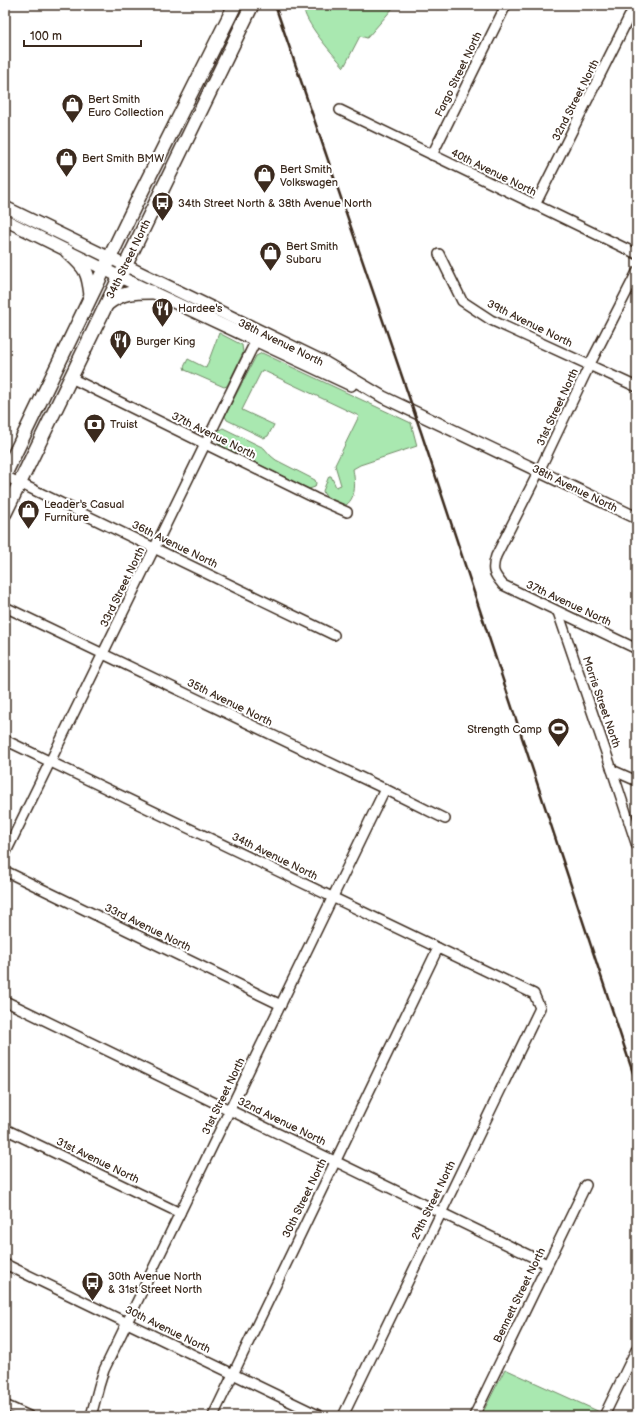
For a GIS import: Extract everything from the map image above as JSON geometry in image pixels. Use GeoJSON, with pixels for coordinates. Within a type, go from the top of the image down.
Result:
{"type":"FeatureCollection","features":[{"type":"Feature","properties":{"kind":"highway","name":"34th Street North"},"geometry":{"type":"LineString","coordinates":[[5,475],[106,263],[235,5]]}},
{"type":"Feature","properties":{"kind":"highway","name":"34th Street North"},"geometry":{"type":"LineString","coordinates":[[5,513],[250,9]]}},
{"type":"Feature","properties":{"kind":"highway"},"geometry":{"type":"LineString","coordinates":[[67,251],[82,265],[88,274],[91,295]]}},
{"type":"Feature","properties":{"kind":"highway"},"geometry":{"type":"LineString","coordinates":[[106,306],[117,297],[127,293],[152,292]]}},
{"type":"Feature","properties":{"kind":"highway"},"geometry":{"type":"LineString","coordinates":[[50,420],[49,413],[58,387],[55,370]]}},
{"type":"Feature","properties":{"kind":"main road","name":"38th Avenue North"},"geometry":{"type":"LineString","coordinates":[[5,207],[106,263],[120,277],[354,387],[383,397]]}},
{"type":"Feature","properties":{"kind":"main road","name":"38th Avenue North"},"geometry":{"type":"LineString","coordinates":[[5,220],[67,251],[106,263],[125,265],[324,362],[383,397],[637,518]]}},
{"type":"Feature","properties":{"kind":"street","name":"Fargo Street North"},"geometry":{"type":"LineString","coordinates":[[432,154],[506,5]]}},
{"type":"Feature","properties":{"kind":"street","name":"32nd Street North"},"geometry":{"type":"LineString","coordinates":[[535,206],[635,5]]}},
{"type":"Feature","properties":{"kind":"street","name":"40th Avenue North"},"geometry":{"type":"LineString","coordinates":[[340,110],[535,206],[637,254]]}},
{"type":"Feature","properties":{"kind":"street","name":"39th Avenue North"},"geometry":{"type":"LineString","coordinates":[[439,254],[462,301],[491,320],[590,364],[637,387]]}},
{"type":"Feature","properties":{"kind":"street","name":"31st Street North"},"geometry":{"type":"LineString","coordinates":[[494,574],[493,565],[496,556],[637,272]]}},
{"type":"Feature","properties":{"kind":"street","name":"33rd Street North"},"geometry":{"type":"LineString","coordinates":[[5,854],[260,331]]}},
{"type":"Feature","properties":{"kind":"street","name":"37th Avenue North"},"geometry":{"type":"LineString","coordinates":[[71,378],[205,445],[347,512]]}},
{"type":"Feature","properties":{"kind":"street","name":"36th Avenue North"},"geometry":{"type":"LineString","coordinates":[[5,475],[334,635]]}},
{"type":"Feature","properties":{"kind":"street","name":"37th Avenue North"},"geometry":{"type":"LineString","coordinates":[[494,574],[503,585],[637,649]]}},
{"type":"Feature","properties":{"kind":"street","name":"35th Avenue North"},"geometry":{"type":"LineString","coordinates":[[5,607],[445,819]]}},
{"type":"Feature","properties":{"kind":"street","name":"Morris Street North"},"geometry":{"type":"LineString","coordinates":[[558,612],[637,846]]}},
{"type":"Feature","properties":{"kind":"street","name":"34th Avenue North"},"geometry":{"type":"LineString","coordinates":[[5,740],[534,994]]}},
{"type":"Feature","properties":{"kind":"street"},"geometry":{"type":"LineString","coordinates":[[612,770],[637,781]]}},
{"type":"Feature","properties":{"kind":"street","name":"31st Street North"},"geometry":{"type":"LineString","coordinates":[[91,1416],[104,1370],[282,1005],[332,897],[385,789]]}},
{"type":"Feature","properties":{"kind":"street","name":"33rd Avenue North"},"geometry":{"type":"LineString","coordinates":[[5,871],[282,1005]]}},
{"type":"Feature","properties":{"kind":"street","name":"30th Street North"},"geometry":{"type":"LineString","coordinates":[[213,1416],[438,948]]}},
{"type":"Feature","properties":{"kind":"street","name":"29th Street North"},"geometry":{"type":"LineString","coordinates":[[343,1416],[540,1008],[534,994]]}},
{"type":"Feature","properties":{"kind":"street","name":"32nd Avenue North"},"geometry":{"type":"LineString","coordinates":[[5,1001],[548,1264]]}},
{"type":"Feature","properties":{"kind":"street","name":"31st Avenue North"},"geometry":{"type":"LineString","coordinates":[[5,1129],[180,1213]]}},
{"type":"Feature","properties":{"kind":"street","name":"Bennett Street North"},"geometry":{"type":"LineString","coordinates":[[474,1416],[586,1185]]}},
{"type":"Feature","properties":{"kind":"street","name":"30th Avenue North"},"geometry":{"type":"LineString","coordinates":[[5,1264],[320,1416]]}},
{"type":"Feature","properties":{"kind":"street"},"geometry":{"type":"LineString","coordinates":[[604,1416],[637,1348]]}},
{"type":"Feature","properties":{"kind":"street"},"geometry":{"type":"LineString","coordinates":[[5,1405],[29,1416]]}},
{"type":"Feature","properties":{"kind":"green space"},"geometry":{"type":"Polygon","coordinates":[[[303,5],[394,5],[367,38],[360,36],[344,67],[313,29],[303,5]]]}},
{"type":"Feature","properties":{"kind":"green space"},"geometry":{"type":"Polygon","coordinates":[[[219,333],[242,345],[243,353],[227,386],[224,387],[185,370],[184,367],[188,359],[206,368],[219,333]]]}},
{"type":"Feature","properties":{"kind":"green space"},"geometry":{"type":"Polygon","coordinates":[[[262,353],[411,423],[417,446],[360,465],[353,469],[355,484],[354,493],[350,502],[346,505],[329,498],[323,491],[329,476],[331,476],[336,487],[341,485],[335,465],[359,416],[262,370],[242,410],[274,425],[268,436],[264,438],[227,420],[225,416],[256,356],[262,353]]]}},
{"type":"Feature","properties":{"kind":"green space"},"geometry":{"type":"Polygon","coordinates":[[[223,428],[264,448],[276,460],[315,480],[315,487],[309,489],[223,447],[218,442],[216,434],[223,428]]]}},
{"type":"Feature","properties":{"kind":"green space"},"geometry":{"type":"Polygon","coordinates":[[[505,1369],[602,1413],[600,1416],[481,1416],[505,1369]]]}},
{"type":"Feature","properties":{"kind":"railway"},"geometry":{"type":"LineString","coordinates":[[275,5],[421,432],[637,1085]]}},
{"type":"Feature","properties":{"kind":"place","name":"Bert Smith Euro Collection"},"geometry":{"type":"Point","coordinates":[72,124]}},
{"type":"Feature","properties":{"kind":"place","name":"Bert Smith BMW"},"geometry":{"type":"Point","coordinates":[66,178]}},
{"type":"Feature","properties":{"kind":"place","name":"Bert Smith Volkswagen"},"geometry":{"type":"Point","coordinates":[265,194]}},
{"type":"Feature","properties":{"kind":"place","name":"34th Street North & 38th Avenue North"},"geometry":{"type":"Point","coordinates":[162,222]}},
{"type":"Feature","properties":{"kind":"place","name":"Bert Smith Subaru"},"geometry":{"type":"Point","coordinates":[270,272]}},
{"type":"Feature","properties":{"kind":"place","name":"Hardee's"},"geometry":{"type":"Point","coordinates":[163,328]}},
{"type":"Feature","properties":{"kind":"place","name":"Burger King"},"geometry":{"type":"Point","coordinates":[120,360]}},
{"type":"Feature","properties":{"kind":"place","name":"Truist"},"geometry":{"type":"Point","coordinates":[95,444]}},
{"type":"Feature","properties":{"kind":"place","name":"Leader's Casual Furniture"},"geometry":{"type":"Point","coordinates":[28,530]}},
{"type":"Feature","properties":{"kind":"place","name":"Strength Camp"},"geometry":{"type":"Point","coordinates":[558,748]}},
{"type":"Feature","properties":{"kind":"place","name":"30th Avenue North & 31st Street North"},"geometry":{"type":"Point","coordinates":[93,1302]}}]}
